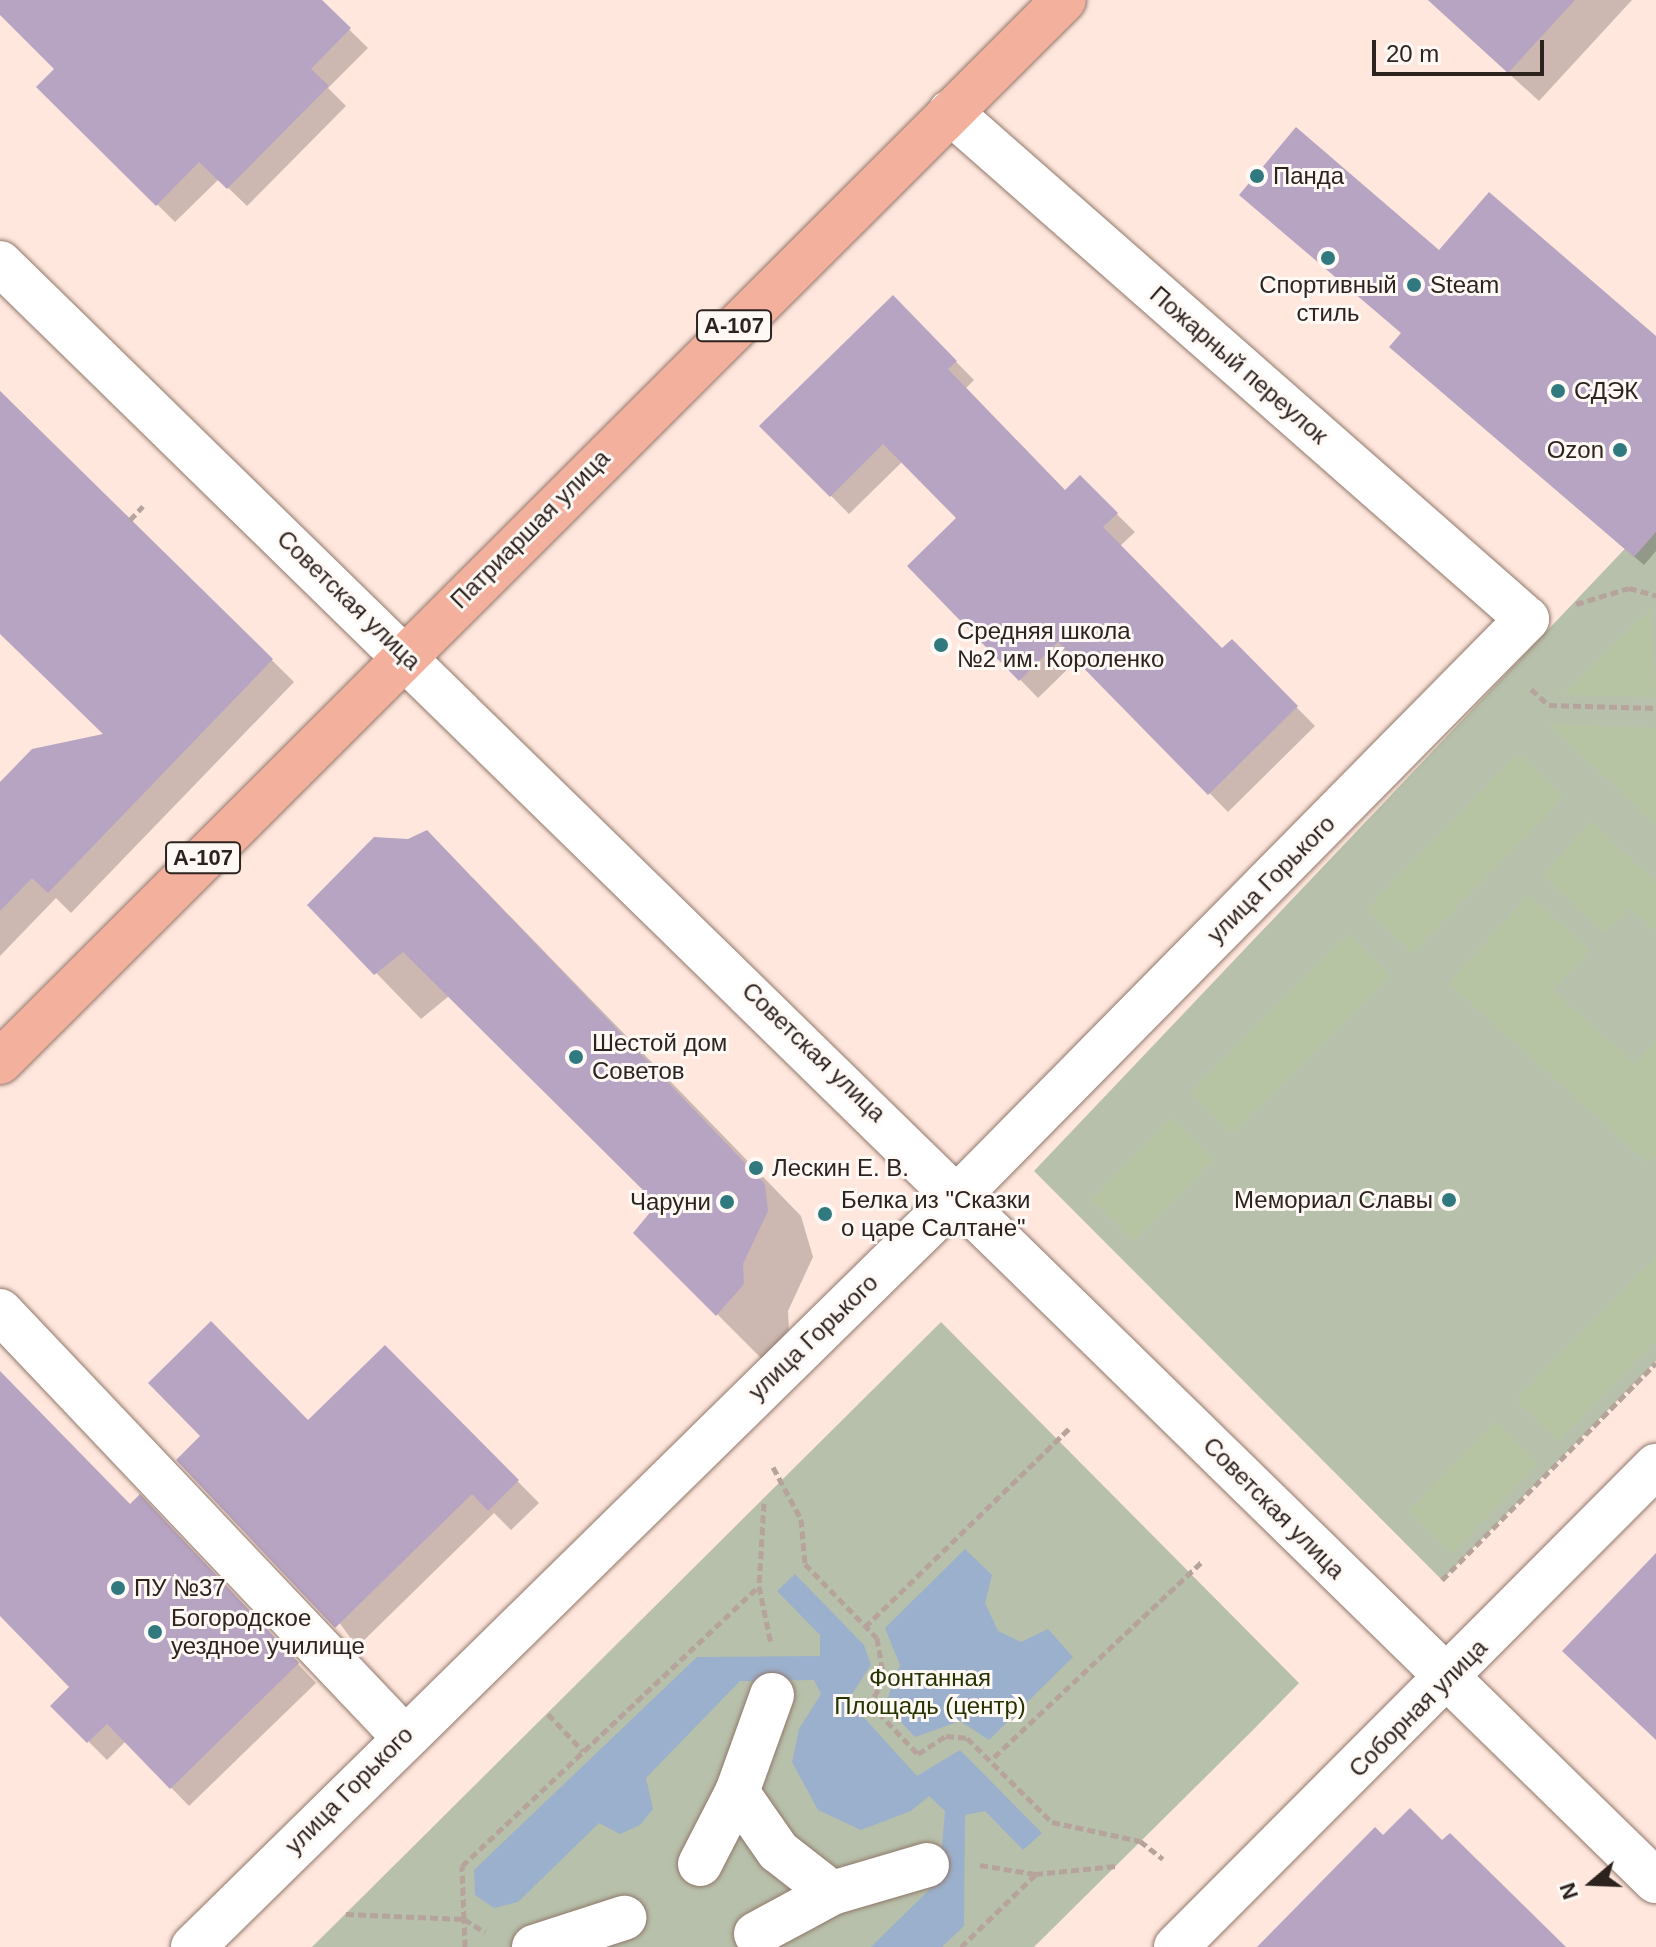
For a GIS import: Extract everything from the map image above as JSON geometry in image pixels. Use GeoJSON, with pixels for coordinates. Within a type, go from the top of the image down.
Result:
{"type":"FeatureCollection","features":[{"type":"Feature","properties":{"kind":"main road","name":"Патриаршая улица"},"geometry":{"type":"LineString","coordinates":[[0,1062],[405,653],[1064,0]]}},
{"type":"Feature","properties":{"kind":"street","name":"Пожарный переулок"},"geometry":{"type":"LineString","coordinates":[[950,112],[1527,619]]}},
{"type":"Feature","properties":{"kind":"street","name":"Советская улица"},"geometry":{"type":"LineString","coordinates":[[0,263],[405,653],[1656,1881]]}},
{"type":"Feature","properties":{"kind":"street","name":"улица Горького"},"geometry":{"type":"LineString","coordinates":[[193,1947],[403,1736],[959,1195],[1527,619]]}},
{"type":"Feature","properties":{"kind":"street"},"geometry":{"type":"LineString","coordinates":[[0,1311],[403,1736]]}},
{"type":"Feature","properties":{"kind":"street","name":"Соборная улица"},"geometry":{"type":"LineString","coordinates":[[1176,1947],[1448,1680],[1656,1466]]}},
{"type":"Feature","properties":{"kind":"street"},"geometry":{"type":"LineString","coordinates":[[700,1864],[737,1792],[772,1695]]}},
{"type":"Feature","properties":{"kind":"street"},"geometry":{"type":"LineString","coordinates":[[737,1792],[778,1851],[832,1893]]}},
{"type":"Feature","properties":{"kind":"street"},"geometry":{"type":"LineString","coordinates":[[756,1934],[832,1893],[927,1865]]}},
{"type":"Feature","properties":{"kind":"street"},"geometry":{"type":"LineString","coordinates":[[516,1944],[624,1918]]}},
{"type":"Feature","properties":{"kind":"path"},"geometry":{"type":"LineString","coordinates":[[130,520],[143,506]]}},
{"type":"Feature","properties":{"kind":"path"},"geometry":{"type":"LineString","coordinates":[[1527,619],[1629,588],[1656,595]]}},
{"type":"Feature","properties":{"kind":"path"},"geometry":{"type":"LineString","coordinates":[[1493,653],[1549,705],[1656,708]]}},
{"type":"Feature","properties":{"kind":"path"},"geometry":{"type":"LineString","coordinates":[[1442,1580],[1656,1363]]}},
{"type":"Feature","properties":{"kind":"path"},"geometry":{"type":"LineString","coordinates":[[865,1627],[1071,1427]]}},
{"type":"Feature","properties":{"kind":"path"},"geometry":{"type":"LineString","coordinates":[[773,1467],[801,1519],[805,1564],[865,1627],[885,1658],[870,1704],[918,1754],[946,1736],[967,1738],[994,1757],[1052,1822],[1140,1841],[1163,1859]]}},
{"type":"Feature","properties":{"kind":"path"},"geometry":{"type":"LineString","coordinates":[[764,1503],[759,1586],[771,1645]]}},
{"type":"Feature","properties":{"kind":"path"},"geometry":{"type":"LineString","coordinates":[[994,1757],[1202,1562]]}},
{"type":"Feature","properties":{"kind":"path"},"geometry":{"type":"LineString","coordinates":[[465,1947],[462,1866],[759,1586]]}},
{"type":"Feature","properties":{"kind":"path"},"geometry":{"type":"LineString","coordinates":[[548,1714],[583,1751]]}},
{"type":"Feature","properties":{"kind":"path"},"geometry":{"type":"LineString","coordinates":[[983,1865],[1035,1874],[1116,1866]]}},
{"type":"Feature","properties":{"kind":"path"},"geometry":{"type":"LineString","coordinates":[[961,1947],[1035,1874]]}},
{"type":"Feature","properties":{"kind":"path"},"geometry":{"type":"LineString","coordinates":[[346,1914],[464,1919],[516,1944]]}},
{"type":"Feature","properties":{"kind":"green space"},"geometry":{"type":"Polygon","coordinates":[[[1656,516],[1656,1361],[1442,1580],[1034,1171],[1656,516]]]}},
{"type":"Feature","properties":{"kind":"green space"},"geometry":{"type":"Polygon","coordinates":[[[1651,609],[1656,697],[1562,695],[1651,609]]]}},
{"type":"Feature","properties":{"kind":"green space"},"geometry":{"type":"Polygon","coordinates":[[[1548,724],[1656,728],[1656,824],[1548,724]]]}},
{"type":"Feature","properties":{"kind":"green space"},"geometry":{"type":"Polygon","coordinates":[[[1518,753],[1563,797],[1413,953],[1367,909],[1518,753]]]}},
{"type":"Feature","properties":{"kind":"green space"},"geometry":{"type":"Polygon","coordinates":[[[1591,822],[1656,882],[1656,932],[1630,907],[1605,933],[1543,875],[1591,822]]]}},
{"type":"Feature","properties":{"kind":"green space"},"geometry":{"type":"Polygon","coordinates":[[[1528,895],[1590,950],[1553,991],[1634,1064],[1656,1040],[1656,1154],[1648,1163],[1449,983],[1528,895]]]}},
{"type":"Feature","properties":{"kind":"green space"},"geometry":{"type":"Polygon","coordinates":[[[1349,934],[1390,975],[1232,1133],[1191,1092],[1349,934]]]}},
{"type":"Feature","properties":{"kind":"green space"},"geometry":{"type":"Polygon","coordinates":[[[1171,1118],[1213,1159],[1134,1241],[1092,1200],[1171,1118]]]}},
{"type":"Feature","properties":{"kind":"green space"},"geometry":{"type":"Polygon","coordinates":[[[1656,1256],[1656,1340],[1559,1441],[1516,1400],[1656,1256]]]}},
{"type":"Feature","properties":{"kind":"green space","name":"Фонтанная Площадь (центр)"},"geometry":{"type":"Polygon","coordinates":[[[941,1322],[1299,1683],[1254,1729],[1034,1947],[312,1947],[941,1322]]]}},
{"type":"Feature","properties":{"kind":"green space"},"geometry":{"type":"Polygon","coordinates":[[[1495,1422],[1538,1464],[1452,1553],[1409,1511],[1495,1422]]]}},
{"type":"Feature","properties":{"kind":"water"},"geometry":{"type":"Polygon","coordinates":[[[965,1549],[992,1575],[985,1603],[998,1631],[1021,1642],[1048,1629],[1073,1657],[989,1740],[960,1721],[915,1737],[885,1705],[900,1665],[885,1628],[965,1549]]]}},
{"type":"Feature","properties":{"kind":"water"},"geometry":{"type":"Polygon","coordinates":[[[795,1574],[864,1645],[871,1665],[848,1700],[917,1776],[960,1750],[1042,1833],[1023,1850],[985,1811],[965,1815],[964,1926],[942,1947],[871,1947],[939,1880],[945,1811],[929,1796],[911,1811],[861,1830],[818,1810],[792,1762],[799,1729],[821,1694],[814,1680],[740,1681],[646,1778],[653,1809],[640,1825],[620,1834],[599,1823],[518,1902],[494,1908],[475,1895],[474,1870],[697,1657],[820,1656],[820,1635],[777,1591],[795,1574]]]}},
{"type":"Feature","properties":{"kind":"building"},"geometry":{"type":"Polygon","coordinates":[[[0,0],[322,0],[351,28],[311,69],[329,86],[227,189],[199,162],[156,206],[36,87],[54,69],[0,15],[0,0]]]}},
{"type":"Feature","properties":{"kind":"building"},"geometry":{"type":"Polygon","coordinates":[[[1428,0],[1575,0],[1508,73],[1428,0]]]}},
{"type":"Feature","properties":{"kind":"building"},"geometry":{"type":"Polygon","coordinates":[[[1296,127],[1439,250],[1489,192],[1656,336],[1656,532],[1634,557],[1389,347],[1401,333],[1239,195],[1296,127]]]}},
{"type":"Feature","properties":{"kind":"building"},"geometry":{"type":"Polygon","coordinates":[[[893,295],[957,361],[948,369],[1065,490],[1080,475],[1118,513],[1103,527],[1222,648],[1232,639],[1298,706],[1208,795],[1058,642],[1019,681],[907,566],[956,518],[883,444],[830,497],[759,426],[893,295]]]}},
{"type":"Feature","properties":{"kind":"building"},"geometry":{"type":"Polygon","coordinates":[[[0,391],[273,659],[48,893],[32,878],[0,911],[0,782],[32,749],[103,734],[0,634],[0,391]]]}},
{"type":"Feature","properties":{"kind":"building","name":"Шестой дом Советов"},"geometry":{"type":"Polygon","coordinates":[[[427,830],[765,1184],[768,1211],[743,1264],[744,1284],[716,1316],[633,1233],[657,1204],[403,952],[374,975],[307,905],[374,837],[408,839],[427,830]]]}},
{"type":"Feature","properties":{"kind":"building"},"geometry":{"type":"Polygon","coordinates":[[[211,1321],[308,1420],[385,1345],[519,1480],[488,1511],[472,1494],[335,1628],[176,1460],[200,1436],[148,1383],[211,1321]]]}},
{"type":"Feature","properties":{"kind":"building","name":"ПУ №37"},"geometry":{"type":"Polygon","coordinates":[[[0,1371],[130,1504],[140,1494],[299,1663],[170,1789],[107,1724],[87,1743],[50,1706],[69,1687],[0,1616],[0,1371]]]}},
{"type":"Feature","properties":{"kind":"building"},"geometry":{"type":"Polygon","coordinates":[[[1656,1553],[1656,1740],[1562,1651],[1656,1553]]]}},
{"type":"Feature","properties":{"kind":"building"},"geometry":{"type":"Polygon","coordinates":[[[1410,1808],[1442,1840],[1450,1833],[1566,1947],[1257,1947],[1375,1827],[1383,1835],[1410,1808]]]}},
{"type":"Feature","properties":{"kind":"place","name":"Панда"},"geometry":{"type":"Point","coordinates":[1257,176]}},
{"type":"Feature","properties":{"kind":"place","name":"Спортивный стиль"},"geometry":{"type":"Point","coordinates":[1328,258]}},
{"type":"Feature","properties":{"kind":"place","name":"Steam"},"geometry":{"type":"Point","coordinates":[1414,285]}},
{"type":"Feature","properties":{"kind":"place","name":"СДЭК"},"geometry":{"type":"Point","coordinates":[1558,391]}},
{"type":"Feature","properties":{"kind":"place","name":"Ozon"},"geometry":{"type":"Point","coordinates":[1620,450]}},
{"type":"Feature","properties":{"kind":"place","name":"Средняя школа №2 им. Короленко"},"geometry":{"type":"Point","coordinates":[941,645]}},
{"type":"Feature","properties":{"kind":"place","name":"Шестой дом Советов"},"geometry":{"type":"Point","coordinates":[576,1057]}},
{"type":"Feature","properties":{"kind":"place","name":"Лескин Е. В."},"geometry":{"type":"Point","coordinates":[756,1168]}},
{"type":"Feature","properties":{"kind":"place","name":"Мемориал Славы"},"geometry":{"type":"Point","coordinates":[1449,1200]}},
{"type":"Feature","properties":{"kind":"place","name":"Чаруни"},"geometry":{"type":"Point","coordinates":[727,1202]}},
{"type":"Feature","properties":{"kind":"place","name":"Белка из \"Сказки о царе Салтане\""},"geometry":{"type":"Point","coordinates":[825,1214]}},
{"type":"Feature","properties":{"kind":"place","name":"ПУ №37"},"geometry":{"type":"Point","coordinates":[118,1588]}},
{"type":"Feature","properties":{"kind":"place","name":"Богородское уездное училище"},"geometry":{"type":"Point","coordinates":[155,1632]}}]}
